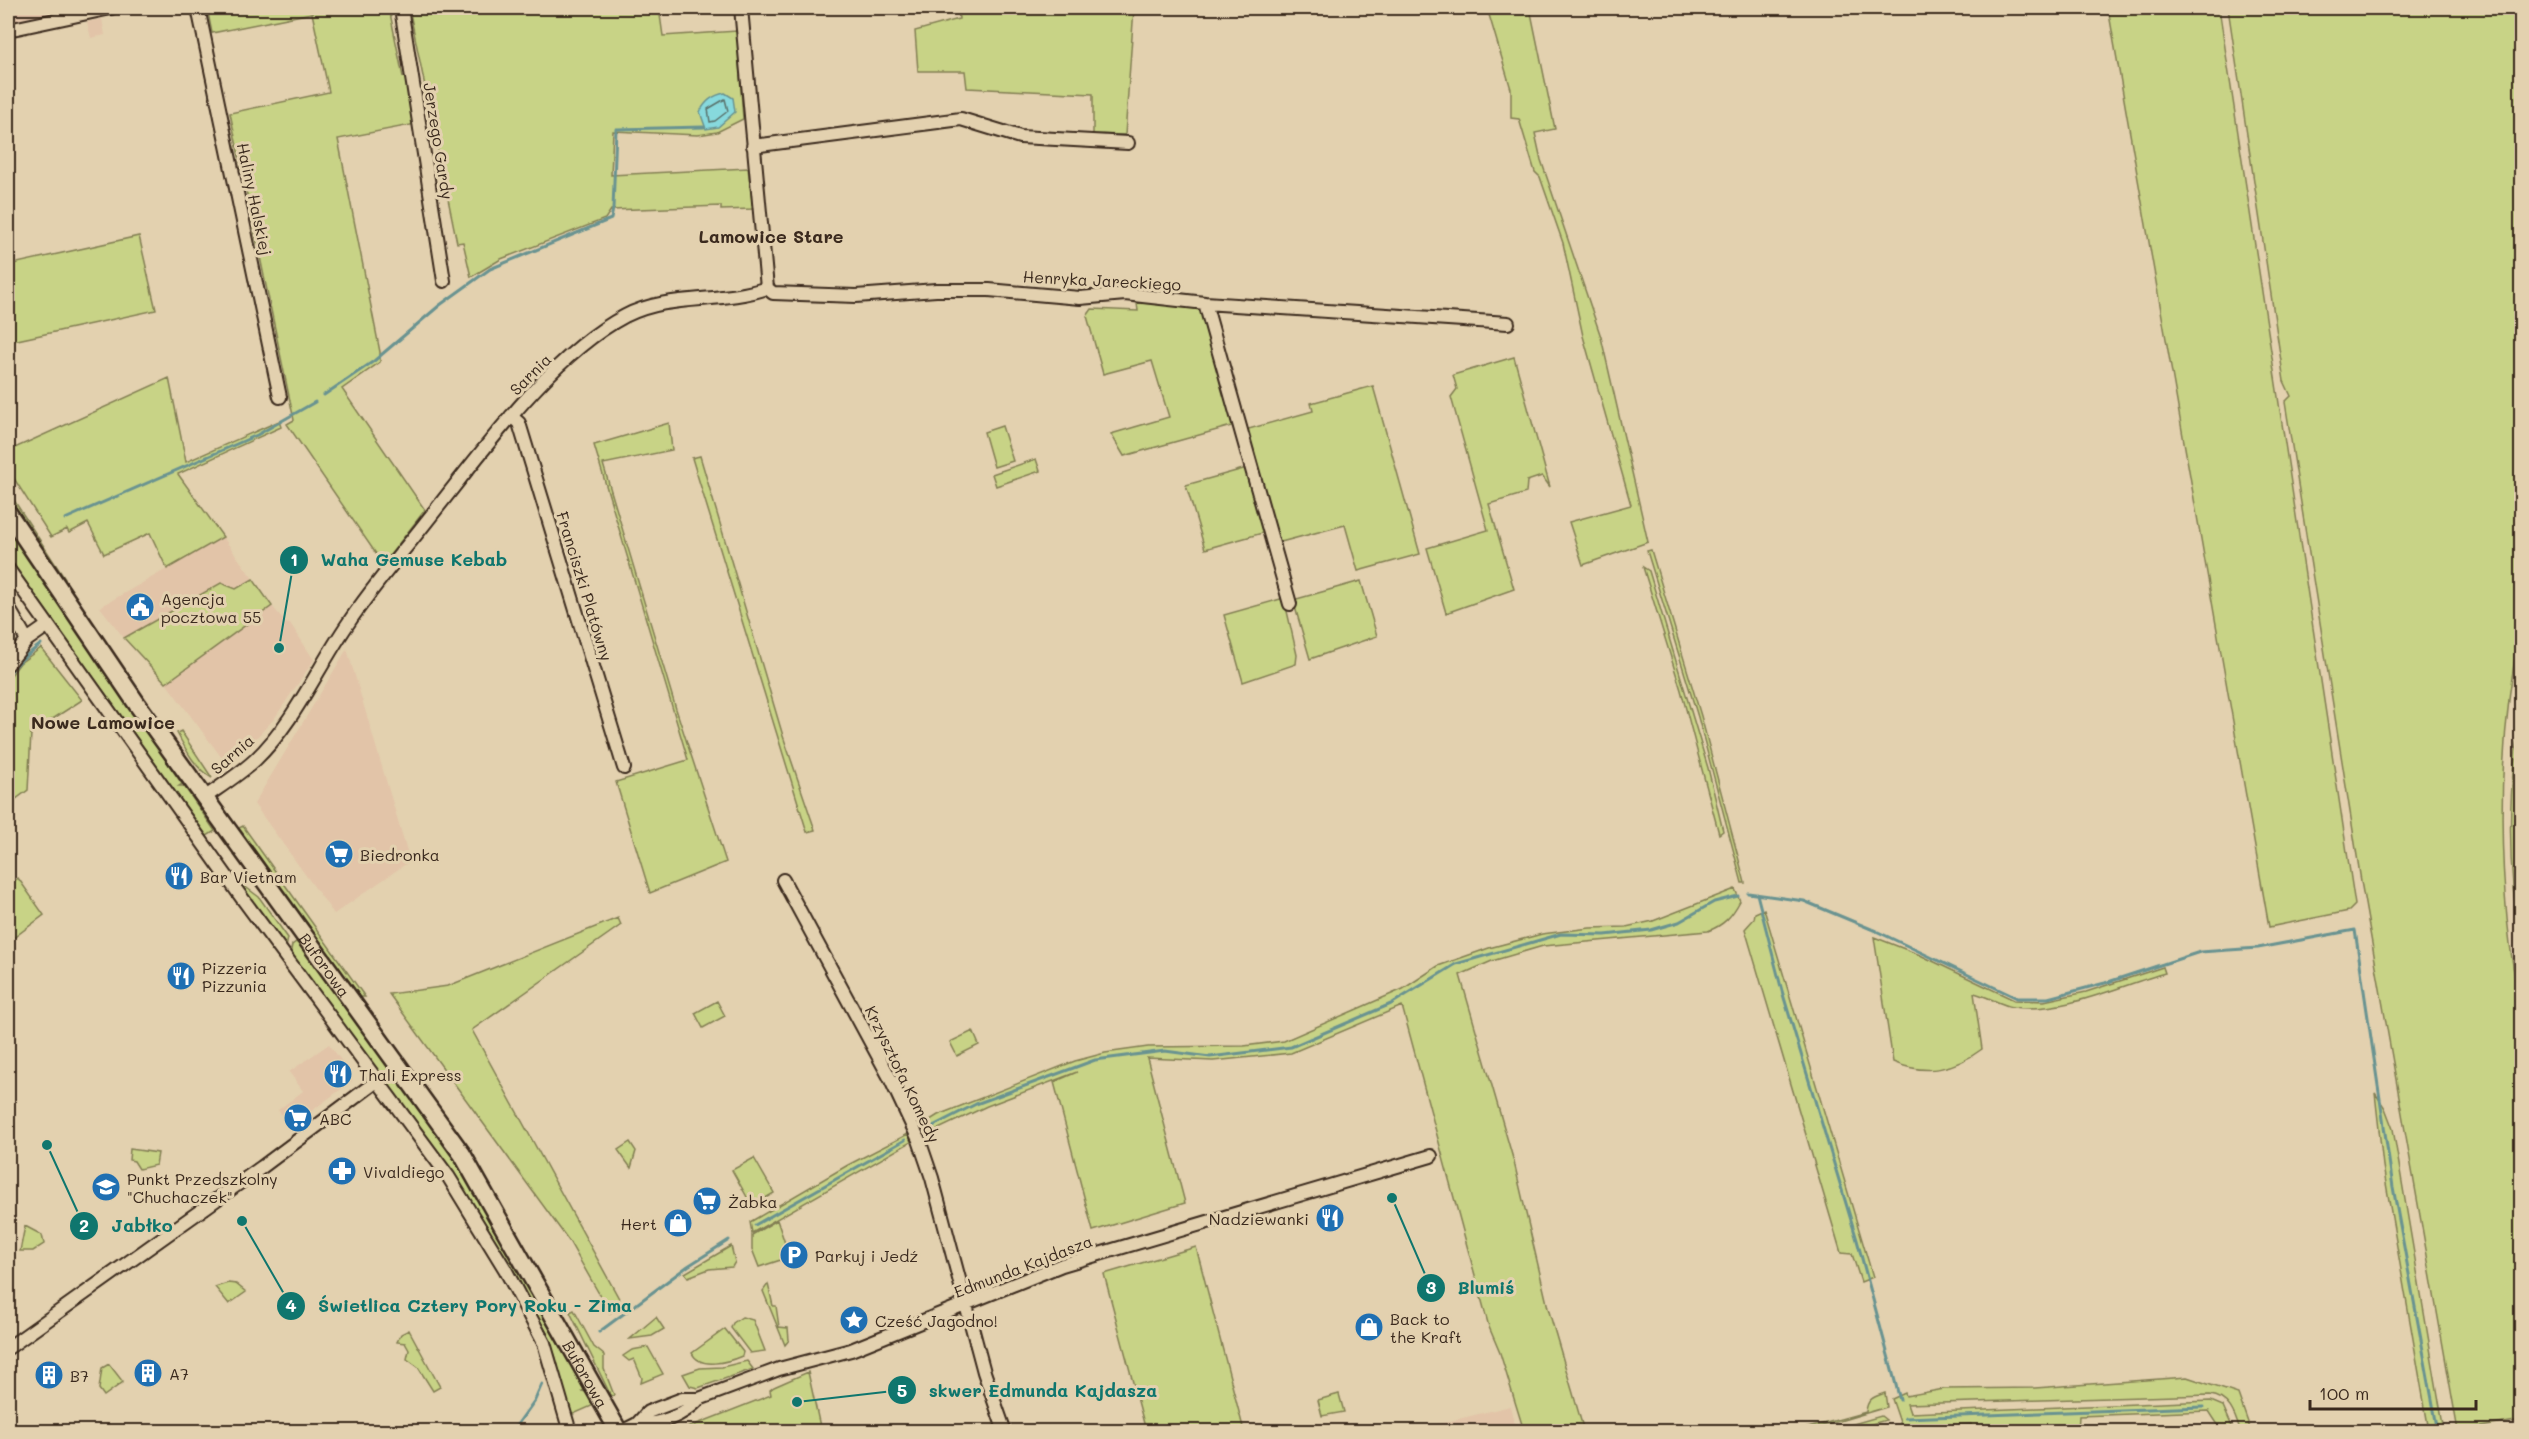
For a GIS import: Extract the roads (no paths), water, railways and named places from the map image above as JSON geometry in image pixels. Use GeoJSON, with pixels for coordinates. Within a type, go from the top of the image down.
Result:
{"type":"FeatureCollection","features":[{"type":"Feature","properties":{"kind":"main road","name":"Buforowa"},"geometry":{"type":"LineString","coordinates":[[8,513],[39,563],[204,798],[462,1154],[620,1431]]}},
{"type":"Feature","properties":{"kind":"street"},"geometry":{"type":"LineString","coordinates":[[8,30],[111,8]]}},
{"type":"Feature","properties":{"kind":"street","name":"Haliny Halskiej"},"geometry":{"type":"LineString","coordinates":[[198,8],[280,397]]}},
{"type":"Feature","properties":{"kind":"street","name":"Jerzego Gardy"},"geometry":{"type":"LineString","coordinates":[[401,8],[444,281]]}},
{"type":"Feature","properties":{"kind":"street"},"geometry":{"type":"LineString","coordinates":[[741,8],[766,288]]}},
{"type":"Feature","properties":{"kind":"street"},"geometry":{"type":"LineString","coordinates":[[753,146],[961,119],[1020,137],[1128,142]]}},
{"type":"Feature","properties":{"kind":"street","name":"Henryka Jareckiego"},"geometry":{"type":"LineString","coordinates":[[766,288],[773,293],[856,296],[936,290],[989,290],[1080,298],[1125,294],[1205,303],[1508,323]]}},
{"type":"Feature","properties":{"kind":"street","name":"Sarnia"},"geometry":{"type":"LineString","coordinates":[[204,798],[264,751],[349,622],[511,416],[585,343],[635,311],[658,304],[743,296],[766,288]]}},
{"type":"Feature","properties":{"kind":"street"},"geometry":{"type":"LineString","coordinates":[[1205,303],[1290,604]]}},
{"type":"Feature","properties":{"kind":"street","name":"Franciszki Platówny"},"geometry":{"type":"LineString","coordinates":[[511,416],[519,423],[624,768]]}},
{"type":"Feature","properties":{"kind":"street","name":"Buforowa"},"geometry":{"type":"LineString","coordinates":[[8,569],[238,893],[448,1176],[535,1323],[554,1372],[570,1431]]}},
{"type":"Feature","properties":{"kind":"street"},"geometry":{"type":"LineString","coordinates":[[8,607],[27,640]]}},
{"type":"Feature","properties":{"kind":"street"},"geometry":{"type":"LineString","coordinates":[[8,664],[27,640],[47,626]]}},
{"type":"Feature","properties":{"kind":"street","name":"Krzysztofa Komedy"},"geometry":{"type":"LineString","coordinates":[[783,880],[890,1078],[919,1140],[929,1169],[984,1372],[1005,1431]]}},
{"type":"Feature","properties":{"kind":"street"},"geometry":{"type":"LineString","coordinates":[[8,1348],[262,1167],[377,1081]]}},
{"type":"Feature","properties":{"kind":"street","name":"Edmunda Kajdasza"},"geometry":{"type":"LineString","coordinates":[[620,1431],[637,1424],[654,1425],[689,1410],[699,1399],[779,1369],[851,1350],[1072,1262],[1431,1156]]}},
{"type":"Feature","properties":{"kind":"water"},"geometry":{"type":"Polygon","coordinates":[[[725,93],[733,98],[735,112],[718,127],[706,129],[700,112],[710,99],[725,93]]]}},
{"type":"Feature","properties":{"kind":"waterway"},"geometry":{"type":"LineString","coordinates":[[324,395],[374,361],[440,305],[490,269],[611,219],[616,129],[704,127]]}},
{"type":"Feature","properties":{"kind":"waterway"},"geometry":{"type":"LineString","coordinates":[[65,519],[257,435],[315,402]]}},
{"type":"Feature","properties":{"kind":"waterway"},"geometry":{"type":"LineString","coordinates":[[8,674],[41,644]]}},
{"type":"Feature","properties":{"kind":"waterway"},"geometry":{"type":"LineString","coordinates":[[1748,893],[1804,901],[1876,931],[2017,998],[2048,998],[2105,983],[2200,952],[2258,948],[2355,930],[2393,1187],[2438,1432]]}},
{"type":"Feature","properties":{"kind":"waterway"},"geometry":{"type":"LineString","coordinates":[[1757,894],[1782,991],[1857,1240],[1900,1400]]}},
{"type":"Feature","properties":{"kind":"waterway"},"geometry":{"type":"LineString","coordinates":[[929,1128],[976,1104],[1095,1060],[1165,1051],[1210,1057],[1291,1047],[1391,1004],[1456,964],[1561,934],[1605,935],[1651,930],[1679,922],[1714,902],[1738,896]]}},
{"type":"Feature","properties":{"kind":"waterway"},"geometry":{"type":"LineString","coordinates":[[755,1225],[905,1140]]}},
{"type":"Feature","properties":{"kind":"waterway"},"geometry":{"type":"LineString","coordinates":[[599,1332],[688,1266],[729,1240]]}},
{"type":"Feature","properties":{"kind":"waterway"},"geometry":{"type":"LineString","coordinates":[[512,1432],[535,1400],[542,1384]]}},
{"type":"Feature","properties":{"kind":"waterway"},"geometry":{"type":"LineString","coordinates":[[1905,1418],[2203,1407]]}},
{"type":"Feature","properties":{"kind":"place","name":"Agencja pocztowa 55"},"geometry":{"type":"Point","coordinates":[140,607]}},
{"type":"Feature","properties":{"kind":"place","name":"Waha Gemuse Kebab"},"geometry":{"type":"Point","coordinates":[279,648]}},
{"type":"Feature","properties":{"kind":"place","name":"Biedronka"},"geometry":{"type":"Point","coordinates":[339,854]}},
{"type":"Feature","properties":{"kind":"place","name":"Bar Vietnam"},"geometry":{"type":"Point","coordinates":[179,876]}},
{"type":"Feature","properties":{"kind":"place","name":"Pizzeria Pizzunia"},"geometry":{"type":"Point","coordinates":[181,976]}},
{"type":"Feature","properties":{"kind":"place","name":"Thali Express"},"geometry":{"type":"Point","coordinates":[338,1074]}},
{"type":"Feature","properties":{"kind":"place","name":"ABC"},"geometry":{"type":"Point","coordinates":[298,1118]}},
{"type":"Feature","properties":{"kind":"place","name":"Jabłko"},"geometry":{"type":"Point","coordinates":[47,1145]}},
{"type":"Feature","properties":{"kind":"place","name":"Vivaldiego"},"geometry":{"type":"Point","coordinates":[342,1171]}},
{"type":"Feature","properties":{"kind":"place","name":"Punkt Przedszkolny \"Chuchaczek\""},"geometry":{"type":"Point","coordinates":[106,1187]}},
{"type":"Feature","properties":{"kind":"place","name":"Blumiś"},"geometry":{"type":"Point","coordinates":[1392,1198]}},
{"type":"Feature","properties":{"kind":"place","name":"Żabka"},"geometry":{"type":"Point","coordinates":[707,1201]}},
{"type":"Feature","properties":{"kind":"place","name":"Nadziewanki"},"geometry":{"type":"Point","coordinates":[1330,1218]}},
{"type":"Feature","properties":{"kind":"place","name":"Świetlica Cztery Pory Roku - Zima"},"geometry":{"type":"Point","coordinates":[242,1221]}},
{"type":"Feature","properties":{"kind":"place","name":"Hert"},"geometry":{"type":"Point","coordinates":[678,1223]}},
{"type":"Feature","properties":{"kind":"place","name":"Parkuj i Jedź"},"geometry":{"type":"Point","coordinates":[794,1255]}},
{"type":"Feature","properties":{"kind":"place","name":"Cześć Jagodno!"},"geometry":{"type":"Point","coordinates":[854,1320]}},
{"type":"Feature","properties":{"kind":"place","name":"Back to the Kraft"},"geometry":{"type":"Point","coordinates":[1369,1327]}},
{"type":"Feature","properties":{"kind":"place","name":"A7"},"geometry":{"type":"Point","coordinates":[148,1373]}},
{"type":"Feature","properties":{"kind":"place","name":"B7"},"geometry":{"type":"Point","coordinates":[49,1375]}},
{"type":"Feature","properties":{"kind":"place","name":"skwer Edmunda Kajdasza"},"geometry":{"type":"Point","coordinates":[797,1402]}},
{"type":"Feature","properties":{"kind":"district","name":"Lamowice Stare"},"geometry":{"type":"Point","coordinates":[771,236]}},
{"type":"Feature","properties":{"kind":"district","name":"Nowe Lamowice"},"geometry":{"type":"Point","coordinates":[103,722]}}]}
